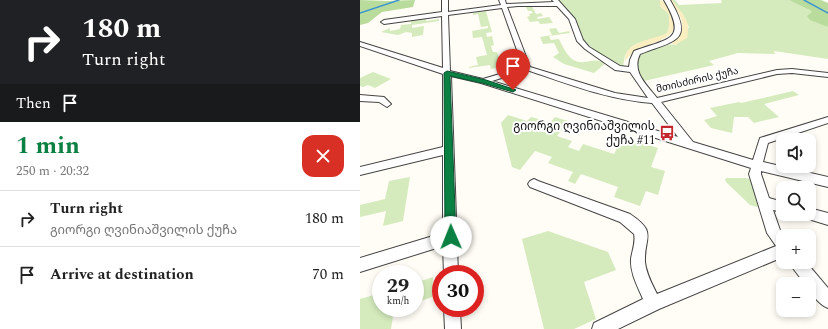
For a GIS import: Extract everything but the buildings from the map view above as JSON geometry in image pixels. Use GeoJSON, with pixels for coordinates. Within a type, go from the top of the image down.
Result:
{"type":"FeatureCollection","features":[{"type":"Feature","properties":{"kind":"street"},"geometry":{"type":"LineString","coordinates":[[446,0],[451,265]]}},
{"type":"Feature","properties":{"kind":"street"},"geometry":{"type":"LineString","coordinates":[[667,0],[677,15],[680,28],[678,33],[667,42],[637,53],[633,60],[633,70],[690,145]]}},
{"type":"Feature","properties":{"kind":"street"},"geometry":{"type":"LineString","coordinates":[[384,22],[446,14],[503,3],[556,2],[572,18],[580,41],[587,48],[618,68],[633,70]]}},
{"type":"Feature","properties":{"kind":"street"},"geometry":{"type":"LineString","coordinates":[[483,81],[527,68],[503,3]]}},
{"type":"Feature","properties":{"kind":"street"},"geometry":{"type":"LineString","coordinates":[[360,44],[430,66],[447,73],[483,81],[756,165],[828,182]]}},
{"type":"Feature","properties":{"kind":"street","name":"მთისძირის ქუჩა"},"geometry":{"type":"LineString","coordinates":[[527,68],[612,95],[656,101],[777,72],[792,71],[828,76]]}},
{"type":"Feature","properties":{"kind":"street"},"geometry":{"type":"LineString","coordinates":[[360,98],[382,99],[387,104]]}},
{"type":"Feature","properties":{"kind":"street"},"geometry":{"type":"LineString","coordinates":[[776,235],[755,174],[756,165],[764,141],[828,120]]}},
{"type":"Feature","properties":{"kind":"street"},"geometry":{"type":"LineString","coordinates":[[360,171],[449,150]]}},
{"type":"Feature","properties":{"kind":"street"},"geometry":{"type":"LineString","coordinates":[[534,184],[625,218],[634,223],[641,231],[643,237],[638,258],[639,271],[653,303]]}},
{"type":"Feature","properties":{"kind":"street"},"geometry":{"type":"LineString","coordinates":[[764,202],[776,205]]}},
{"type":"Feature","properties":{"kind":"street"},"geometry":{"type":"LineString","coordinates":[[816,216],[828,219]]}},
{"type":"Feature","properties":{"kind":"street"},"geometry":{"type":"LineString","coordinates":[[360,265],[451,237]]}},
{"type":"Feature","properties":{"kind":"street"},"geometry":{"type":"LineString","coordinates":[[600,329],[653,303],[776,253]]}},
{"type":"Feature","properties":{"kind":"street"},"geometry":{"type":"LineString","coordinates":[[803,269],[828,300]]}},
{"type":"Feature","properties":{"kind":"street"},"geometry":{"type":"LineString","coordinates":[[452,317],[452,329]]}},
{"type":"Feature","properties":{"kind":"green space"},"geometry":{"type":"Polygon","coordinates":[[[360,0],[415,0],[413,7],[382,12],[368,23],[360,25],[360,0]]]}},
{"type":"Feature","properties":{"kind":"green space"},"geometry":{"type":"Polygon","coordinates":[[[556,0],[660,0],[660,6],[669,14],[669,29],[663,36],[635,45],[626,54],[623,66],[619,66],[594,50],[585,41],[581,36],[574,18],[556,0]]]}},
{"type":"Feature","properties":{"kind":"green space"},"geometry":{"type":"Polygon","coordinates":[[[672,0],[675,0],[679,5],[722,3],[721,0],[789,0],[805,6],[828,27],[828,59],[774,51],[775,54],[738,53],[709,61],[714,65],[644,81],[640,77],[636,66],[638,58],[646,52],[657,48],[673,44],[676,45],[689,27],[672,0]]]}},
{"type":"Feature","properties":{"kind":"green space"},"geometry":{"type":"Polygon","coordinates":[[[789,0],[821,0],[828,3],[828,27],[810,20],[807,16],[812,12],[810,10],[789,0]]]}},
{"type":"Feature","properties":{"kind":"green space"},"geometry":{"type":"Polygon","coordinates":[[[532,6],[536,14],[541,13],[543,16],[537,17],[538,19],[549,17],[553,23],[540,24],[538,21],[530,22],[527,17],[530,16],[529,14],[533,13],[528,11],[526,7],[532,6]]]}},
{"type":"Feature","properties":{"kind":"green space"},"geometry":{"type":"Polygon","coordinates":[[[486,11],[492,32],[486,33],[487,37],[492,36],[494,45],[491,46],[493,52],[497,52],[502,67],[491,69],[490,65],[469,68],[478,65],[476,57],[487,55],[482,37],[473,38],[472,31],[488,28],[488,26],[481,27],[478,14],[473,15],[473,13],[486,11]]]}},
{"type":"Feature","properties":{"kind":"green space"},"geometry":{"type":"Polygon","coordinates":[[[426,19],[426,21],[439,19],[439,21],[412,25],[412,28],[424,26],[423,35],[412,37],[412,33],[406,32],[398,35],[381,32],[390,28],[390,31],[400,29],[401,25],[411,24],[411,21],[426,19]]]}},
{"type":"Feature","properties":{"kind":"green space"},"geometry":{"type":"Polygon","coordinates":[[[556,28],[559,33],[569,31],[570,33],[549,36],[551,40],[559,39],[565,51],[575,61],[596,61],[606,63],[594,73],[564,64],[553,57],[559,53],[554,43],[543,44],[540,37],[552,35],[549,29],[556,28]]]}},
{"type":"Feature","properties":{"kind":"green space"},"geometry":{"type":"Polygon","coordinates":[[[373,72],[391,79],[375,88],[368,85],[363,87],[360,86],[360,78],[373,72]]]}},
{"type":"Feature","properties":{"kind":"green space"},"geometry":{"type":"Polygon","coordinates":[[[793,91],[799,95],[764,104],[779,117],[754,123],[748,117],[734,117],[732,133],[711,128],[704,120],[717,116],[710,108],[739,102],[741,103],[793,91]]]}},
{"type":"Feature","properties":{"kind":"green space"},"geometry":{"type":"Polygon","coordinates":[[[508,115],[527,121],[531,117],[539,119],[531,128],[542,132],[555,117],[568,121],[557,136],[572,141],[568,147],[579,151],[583,144],[614,154],[623,137],[658,148],[651,167],[665,171],[658,195],[646,191],[640,206],[614,197],[618,187],[581,174],[575,184],[568,181],[573,172],[548,163],[552,157],[535,151],[520,170],[512,167],[501,123],[508,115]]]}},
{"type":"Feature","properties":{"kind":"green space"},"geometry":{"type":"Polygon","coordinates":[[[410,177],[403,221],[383,226],[386,211],[360,217],[360,205],[385,199],[389,181],[410,177]]]}},
{"type":"Feature","properties":{"kind":"green space"},"geometry":{"type":"Polygon","coordinates":[[[726,178],[746,178],[752,180],[758,206],[750,205],[727,183],[725,180],[726,178]]]}},
{"type":"Feature","properties":{"kind":"green space"},"geometry":{"type":"Polygon","coordinates":[[[548,231],[608,252],[616,270],[584,282],[596,319],[574,329],[544,329],[522,239],[548,231]]]}},
{"type":"Feature","properties":{"kind":"green space"},"geometry":{"type":"Polygon","coordinates":[[[432,277],[432,297],[424,300],[424,280],[432,277]]]}},
{"type":"Feature","properties":{"kind":"green space"},"geometry":{"type":"Polygon","coordinates":[[[372,296],[372,317],[393,317],[391,329],[360,329],[360,299],[372,296]]]}},
{"type":"Feature","properties":{"kind":"sand"},"geometry":{"type":"Polygon","coordinates":[[[660,0],[665,2],[671,8],[674,30],[663,39],[637,51],[625,61],[626,54],[634,45],[667,33],[669,28],[669,14],[660,6],[660,0]]]}},
{"type":"Feature","properties":{"kind":"sand"},"geometry":{"type":"Polygon","coordinates":[[[668,0],[672,0],[683,14],[688,26],[687,38],[675,45],[671,43],[681,33],[682,22],[677,11],[668,0]]]}},
{"type":"Feature","properties":{"kind":"waterway"},"geometry":{"type":"LineString","coordinates":[[360,13],[399,0]]}},
{"type":"Feature","properties":{"kind":"waterway"},"geometry":{"type":"LineString","coordinates":[[804,0],[828,13]]}},
{"type":"Feature","properties":{"kind":"place","name":"გიორგი ღვინიაშვილის ქუჩა #11"},"geometry":{"type":"Point","coordinates":[667,133]}},
{"type":"Feature","properties":{"kind":"route"},"geometry":{"type":"LineString","coordinates":[[451,237],[447,73],[483,81],[513,90]]}}]}
